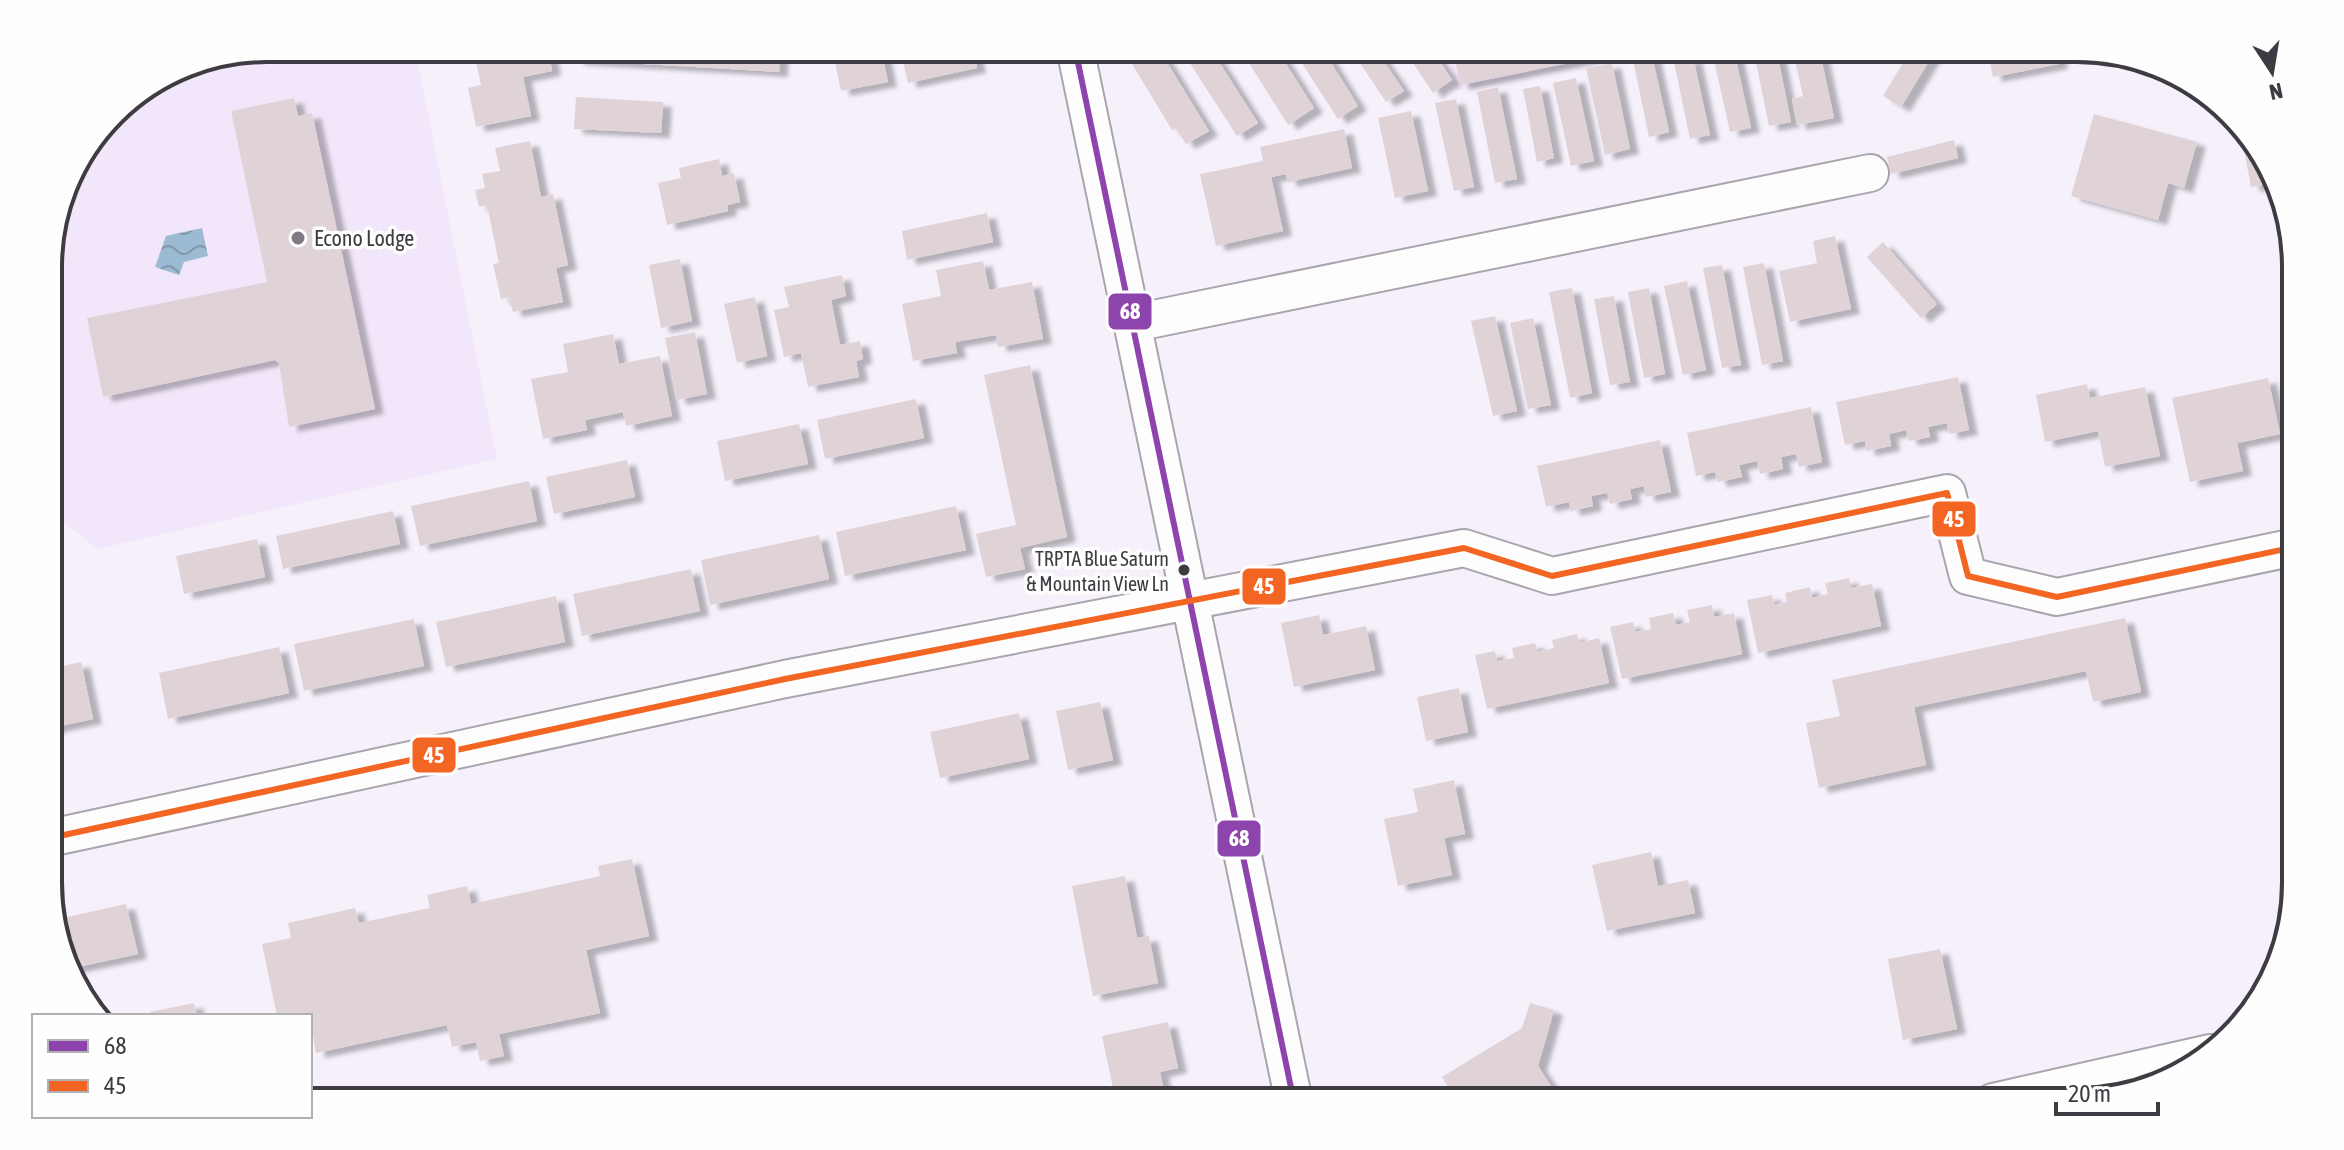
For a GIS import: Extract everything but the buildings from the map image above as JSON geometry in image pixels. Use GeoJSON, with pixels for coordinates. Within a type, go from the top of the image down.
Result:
{"type":"FeatureCollection","features":[{"type":"Feature","properties":{"kind":"street"},"geometry":{"type":"LineString","coordinates":[[1078,62],[1291,1088]]}},
{"type":"Feature","properties":{"kind":"street"},"geometry":{"type":"LineString","coordinates":[[1134,323],[1870,173]]}},
{"type":"Feature","properties":{"kind":"street"},"geometry":{"type":"LineString","coordinates":[[62,835],[774,682],[1464,548],[1552,576],[1947,493],[1968,576],[2057,597],[2282,550]]}},
{"type":"Feature","properties":{"kind":"street"},"geometry":{"type":"LineString","coordinates":[[2055,1088],[2180,1060]]}},
{"type":"Feature","properties":{"kind":"shaded area"},"geometry":{"type":"Polygon","coordinates":[[[267,62],[418,62],[497,459],[97,549],[62,521],[62,254],[69,214],[89,165],[113,132],[132,113],[165,89],[214,69],[267,62]]]}},
{"type":"Feature","properties":{"kind":"shaded area"},"geometry":{"type":"Polygon","coordinates":[[[1451,62],[1598,62],[1456,91],[1451,62]]]}},
{"type":"Feature","properties":{"kind":"water"},"geometry":{"type":"Polygon","coordinates":[[[202,228],[208,256],[184,262],[179,275],[155,267],[166,236],[202,228]]]}},
{"type":"Feature","properties":{"kind":"transit line","name":"68"},"geometry":{"type":"LineString","coordinates":[[1078,62],[1291,1088]]}},
{"type":"Feature","properties":{"kind":"transit line","name":"45"},"geometry":{"type":"LineString","coordinates":[[62,835],[785,679],[1464,548],[1552,576],[1947,493],[1968,576],[2057,597],[2282,550]]}},
{"type":"Feature","properties":{"kind":"place","name":"Econo Lodge"},"geometry":{"type":"Point","coordinates":[298,238]}},
{"type":"Feature","properties":{"kind":"place","name":"TRPTA Blue Saturn & Mountain View Ln"},"geometry":{"type":"Point","coordinates":[1184,570]}}]}
